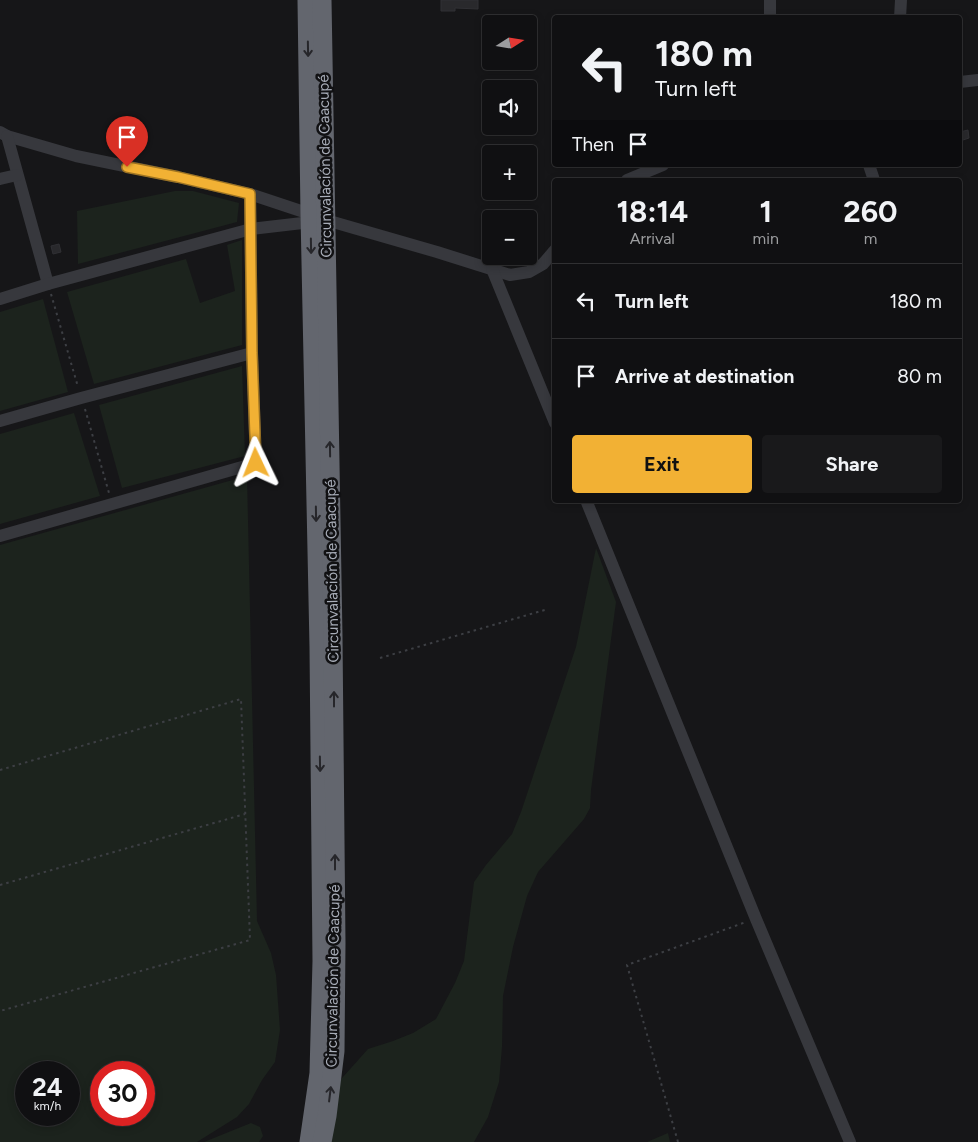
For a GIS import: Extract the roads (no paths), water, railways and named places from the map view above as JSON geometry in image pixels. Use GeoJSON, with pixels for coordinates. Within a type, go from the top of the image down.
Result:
{"type":"FeatureCollection","features":[{"type":"Feature","properties":{"kind":"highway","name":"Circunvalación de Caacupé"},"geometry":{"type":"LineString","coordinates":[[307,0],[333,627],[336,943],[334,1051],[327,1116],[322,1142]]}},
{"type":"Feature","properties":{"kind":"highway","name":"Circunvalación de Caacupé"},"geometry":{"type":"LineString","coordinates":[[309,1142],[319,1073],[322,961],[316,219],[322,0]]}},
{"type":"Feature","properties":{"kind":"street"},"geometry":{"type":"LineString","coordinates":[[770,0],[770,15]]}},
{"type":"Feature","properties":{"kind":"street"},"geometry":{"type":"LineString","coordinates":[[900,15],[901,0]]}},
{"type":"Feature","properties":{"kind":"street"},"geometry":{"type":"LineString","coordinates":[[962,82],[978,80]]}},
{"type":"Feature","properties":{"kind":"street"},"geometry":{"type":"LineString","coordinates":[[4,134],[48,284]]}},
{"type":"Feature","properties":{"kind":"street"},"geometry":{"type":"LineString","coordinates":[[4,134],[76,156],[250,194],[316,219],[437,252],[510,275],[529,272],[543,264],[552,254]]}},
{"type":"Feature","properties":{"kind":"street"},"geometry":{"type":"LineString","coordinates":[[632,178],[658,167]]}},
{"type":"Feature","properties":{"kind":"street"},"geometry":{"type":"LineString","coordinates":[[0,180],[17,175]]}},
{"type":"Feature","properties":{"kind":"street"},"geometry":{"type":"LineString","coordinates":[[0,536],[256,463],[252,353],[250,194]]}},
{"type":"Feature","properties":{"kind":"street"},"geometry":{"type":"LineString","coordinates":[[0,299],[48,284],[251,229],[316,219]]}},
{"type":"Feature","properties":{"kind":"street"},"geometry":{"type":"LineString","coordinates":[[492,269],[552,417]]}},
{"type":"Feature","properties":{"kind":"street"},"geometry":{"type":"LineString","coordinates":[[0,421],[252,353]]}},
{"type":"Feature","properties":{"kind":"street"},"geometry":{"type":"LineString","coordinates":[[587,503],[756,918],[850,1142]]}}]}
